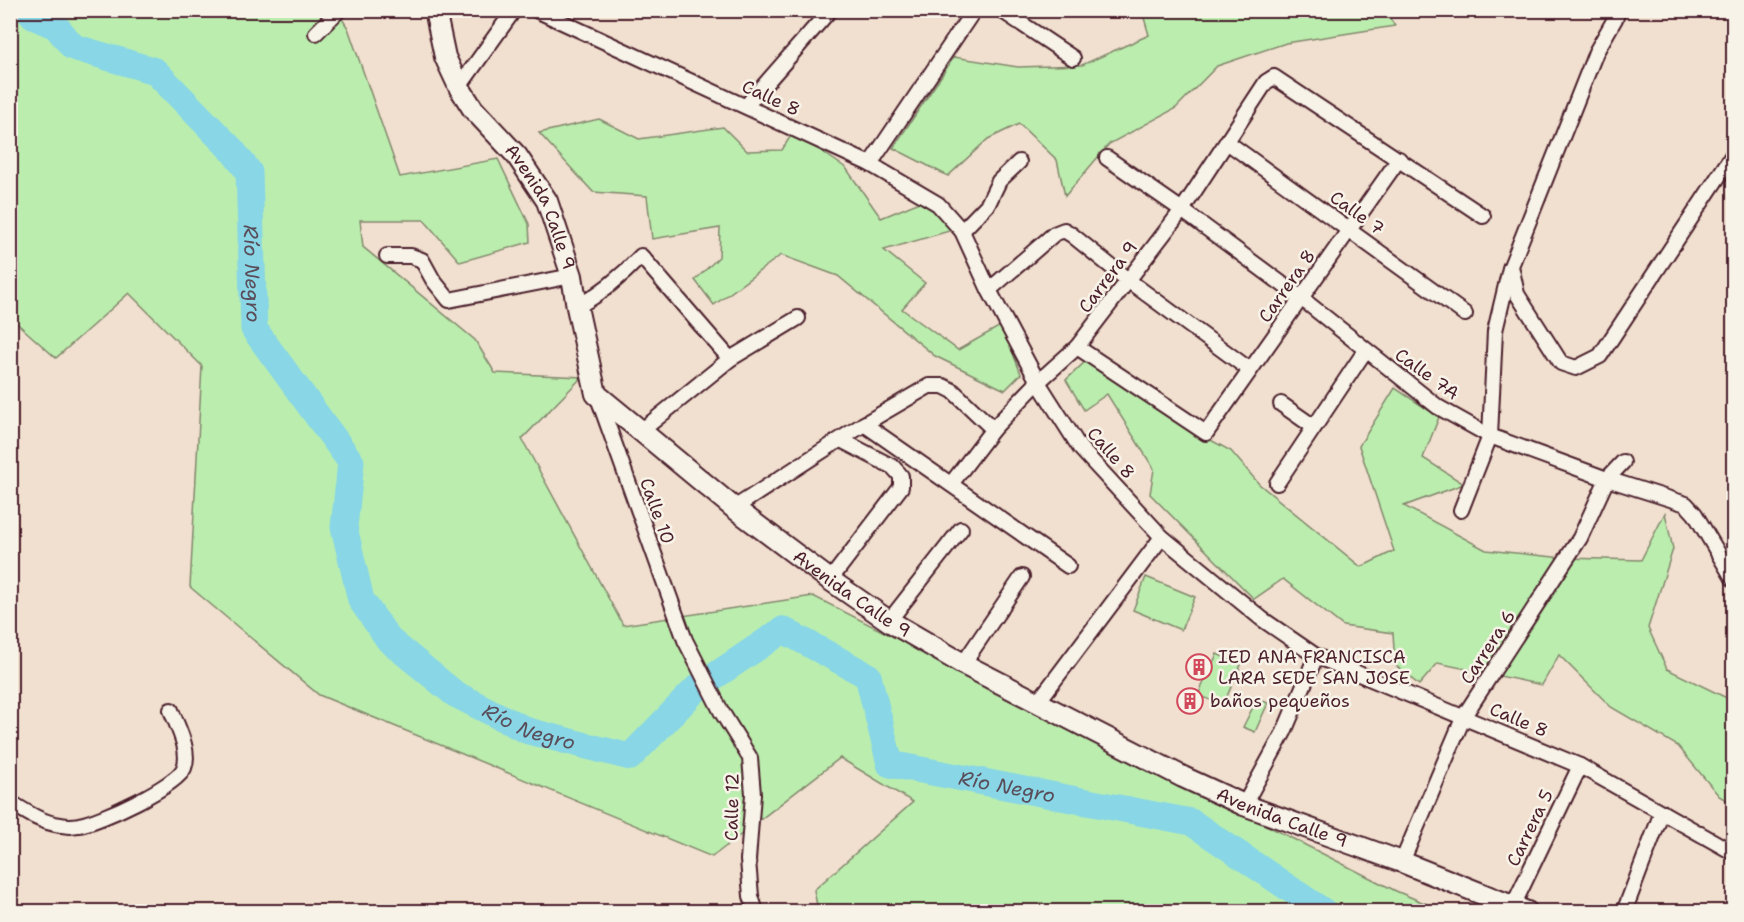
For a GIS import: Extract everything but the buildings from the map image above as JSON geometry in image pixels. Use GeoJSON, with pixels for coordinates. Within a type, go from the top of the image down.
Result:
{"type":"FeatureCollection","features":[{"type":"Feature","properties":{"kind":"street"},"geometry":{"type":"LineString","coordinates":[[316,33],[339,10]]}},
{"type":"Feature","properties":{"kind":"street","name":"Avenida Calle 9"},"geometry":{"type":"LineString","coordinates":[[435,10],[445,57],[459,87],[474,109],[517,156],[547,201],[572,276],[596,394],[734,508],[830,580],[890,621],[963,664],[1183,777],[1244,804],[1402,862],[1520,909]]}},
{"type":"Feature","properties":{"kind":"street"},"geometry":{"type":"LineString","coordinates":[[459,87],[514,10]]}},
{"type":"Feature","properties":{"kind":"street","name":"Calle 8"},"geometry":{"type":"LineString","coordinates":[[536,10],[870,164],[938,204],[962,231],[989,290],[1038,382],[1080,448],[1162,537],[1262,619],[1316,656],[1580,766],[1734,853]]}},
{"type":"Feature","properties":{"kind":"street"},"geometry":{"type":"LineString","coordinates":[[746,106],[830,10]]}},
{"type":"Feature","properties":{"kind":"street"},"geometry":{"type":"LineString","coordinates":[[870,164],[974,10]]}},
{"type":"Feature","properties":{"kind":"street"},"geometry":{"type":"LineString","coordinates":[[1001,10],[1073,58]]}},
{"type":"Feature","properties":{"kind":"street"},"geometry":{"type":"LineString","coordinates":[[1461,510],[1490,436],[1495,331],[1511,266],[1596,52],[1616,17]]}},
{"type":"Feature","properties":{"kind":"street","name":"Carrera 9"},"geometry":{"type":"LineString","coordinates":[[951,484],[993,429],[1038,382],[1077,347],[1129,281],[1182,210],[1266,81],[1274,77],[1399,159]]}},
{"type":"Feature","properties":{"kind":"street","name":"Calle 7"},"geometry":{"type":"LineString","coordinates":[[1227,142],[1465,314]]}},
{"type":"Feature","properties":{"kind":"street"},"geometry":{"type":"LineString","coordinates":[[1511,266],[1517,294],[1561,363],[1576,368],[1600,356],[1734,153]]}},
{"type":"Feature","properties":{"kind":"street","name":"Calle 7A"},"geometry":{"type":"LineString","coordinates":[[1107,158],[1301,298],[1438,407],[1490,436],[1686,504],[1695,514],[1734,580]]}},
{"type":"Feature","properties":{"kind":"street"},"geometry":{"type":"LineString","coordinates":[[1399,159],[1483,216]]}},
{"type":"Feature","properties":{"kind":"street","name":"Carrera 8"},"geometry":{"type":"LineString","coordinates":[[1077,347],[1206,434],[1399,159]]}},
{"type":"Feature","properties":{"kind":"street"},"geometry":{"type":"LineString","coordinates":[[962,231],[988,204],[999,181],[1019,162]]}},
{"type":"Feature","properties":{"kind":"street"},"geometry":{"type":"LineString","coordinates":[[989,290],[1054,234],[1064,230],[1250,370]]}},
{"type":"Feature","properties":{"kind":"street"},"geometry":{"type":"LineString","coordinates":[[387,256],[411,256],[422,260],[449,300],[572,276]]}},
{"type":"Feature","properties":{"kind":"street"},"geometry":{"type":"LineString","coordinates":[[577,307],[601,293],[622,276],[640,256],[730,359]]}},
{"type":"Feature","properties":{"kind":"street"},"geometry":{"type":"LineString","coordinates":[[640,430],[730,359],[798,318]]}},
{"type":"Feature","properties":{"kind":"street"},"geometry":{"type":"LineString","coordinates":[[1278,483],[1365,351]]}},
{"type":"Feature","properties":{"kind":"street"},"geometry":{"type":"LineString","coordinates":[[734,508],[864,424],[929,386],[943,386],[953,391],[993,429]]}},
{"type":"Feature","properties":{"kind":"street","name":"Calle 10"},"geometry":{"type":"LineString","coordinates":[[596,394],[685,640],[721,711]]}},
{"type":"Feature","properties":{"kind":"street"},"geometry":{"type":"LineString","coordinates":[[1281,404],[1314,427]]}},
{"type":"Feature","properties":{"kind":"street"},"geometry":{"type":"LineString","coordinates":[[864,424],[1068,566]]}},
{"type":"Feature","properties":{"kind":"street"},"geometry":{"type":"LineString","coordinates":[[830,580],[901,487],[901,476],[893,467],[841,440]]}},
{"type":"Feature","properties":{"kind":"street","name":"Carrera 6"},"geometry":{"type":"LineString","coordinates":[[1402,862],[1464,716],[1580,538],[1607,478],[1623,462]]}},
{"type":"Feature","properties":{"kind":"street"},"geometry":{"type":"LineString","coordinates":[[890,621],[961,530]]}},
{"type":"Feature","properties":{"kind":"street"},"geometry":{"type":"LineString","coordinates":[[1038,702],[1162,537]]}},
{"type":"Feature","properties":{"kind":"street"},"geometry":{"type":"LineString","coordinates":[[963,664],[1022,577]]}},
{"type":"Feature","properties":{"kind":"street"},"geometry":{"type":"LineString","coordinates":[[1244,804],[1284,732],[1316,656]]}},
{"type":"Feature","properties":{"kind":"street"},"geometry":{"type":"LineString","coordinates":[[10,802],[33,816],[59,825],[80,825],[105,816],[157,791],[177,777],[184,768],[186,757],[171,710]]}},
{"type":"Feature","properties":{"kind":"street","name":"Calle 12"},"geometry":{"type":"LineString","coordinates":[[721,711],[750,758],[753,794],[748,860],[751,896],[756,912]]}},
{"type":"Feature","properties":{"kind":"street","name":"Carrera 5"},"geometry":{"type":"LineString","coordinates":[[1520,909],[1580,766]]}},
{"type":"Feature","properties":{"kind":"street"},"geometry":{"type":"LineString","coordinates":[[1624,912],[1662,812]]}},
{"type":"Feature","properties":{"kind":"green space"},"geometry":{"type":"Polygon","coordinates":[[[11,11],[337,11],[348,28],[400,177],[498,159],[529,224],[530,242],[460,262],[424,220],[360,220],[363,247],[475,340],[495,373],[582,377],[522,439],[623,625],[813,596],[1396,891],[1443,911],[818,911],[814,890],[913,802],[840,758],[712,857],[319,695],[190,587],[202,366],[129,293],[56,358],[11,318],[11,11]]]}},
{"type":"Feature","properties":{"kind":"green space"},"geometry":{"type":"Polygon","coordinates":[[[1142,11],[1385,11],[1395,26],[1286,43],[1217,66],[1176,108],[1109,144],[1065,196],[1057,160],[1019,124],[988,139],[948,176],[893,148],[954,57],[1018,67],[1082,65],[1149,35],[1142,11]]]}},
{"type":"Feature","properties":{"kind":"green space"},"geometry":{"type":"Polygon","coordinates":[[[599,119],[639,139],[723,127],[747,151],[782,150],[793,132],[846,168],[881,218],[922,201],[956,229],[884,250],[925,283],[902,309],[958,350],[1002,325],[1021,374],[1005,390],[935,356],[838,276],[781,255],[714,305],[695,280],[719,257],[720,228],[652,239],[647,196],[593,192],[539,133],[599,119]]]}},
{"type":"Feature","properties":{"kind":"green space"},"geometry":{"type":"Polygon","coordinates":[[[1089,358],[1183,425],[1231,451],[1259,484],[1361,567],[1394,551],[1359,446],[1395,388],[1439,417],[1423,458],[1464,484],[1404,506],[1486,550],[1564,558],[1641,560],[1665,513],[1673,549],[1648,628],[1667,669],[1733,701],[1733,804],[1719,796],[1678,746],[1611,707],[1559,655],[1542,685],[1438,663],[1419,685],[1395,665],[1393,633],[1343,626],[1283,579],[1254,599],[1150,494],[1154,469],[1107,394],[1084,410],[1066,380],[1089,358]]]}},
{"type":"Feature","properties":{"kind":"green space"},"geometry":{"type":"Polygon","coordinates":[[[1146,577],[1195,597],[1181,630],[1133,610],[1146,577]]]}},
{"type":"Feature","properties":{"kind":"green space"},"geometry":{"type":"Polygon","coordinates":[[[1217,654],[1241,665],[1223,705],[1198,695],[1217,654]]]}},
{"type":"Feature","properties":{"kind":"green space"},"geometry":{"type":"Polygon","coordinates":[[[1257,699],[1268,703],[1255,732],[1243,727],[1257,699]]]}},
{"type":"Feature","properties":{"kind":"waterway","name":"Río Negro"},"geometry":{"type":"LineString","coordinates":[[30,10],[33,16],[56,26],[73,47],[155,71],[232,150],[249,172],[254,329],[351,462],[344,527],[361,600],[389,640],[455,694],[528,731],[630,757],[697,688],[783,630],[868,676],[890,764],[1191,822],[1324,912]]}},
{"type":"Feature","properties":{"kind":"place","name":"IED ANA FRANCISCA LARA SEDE SAN JOSE"},"geometry":{"type":"Point","coordinates":[1199,667]}},
{"type":"Feature","properties":{"kind":"place","name":"baños pequeños"},"geometry":{"type":"Point","coordinates":[1190,701]}}]}
